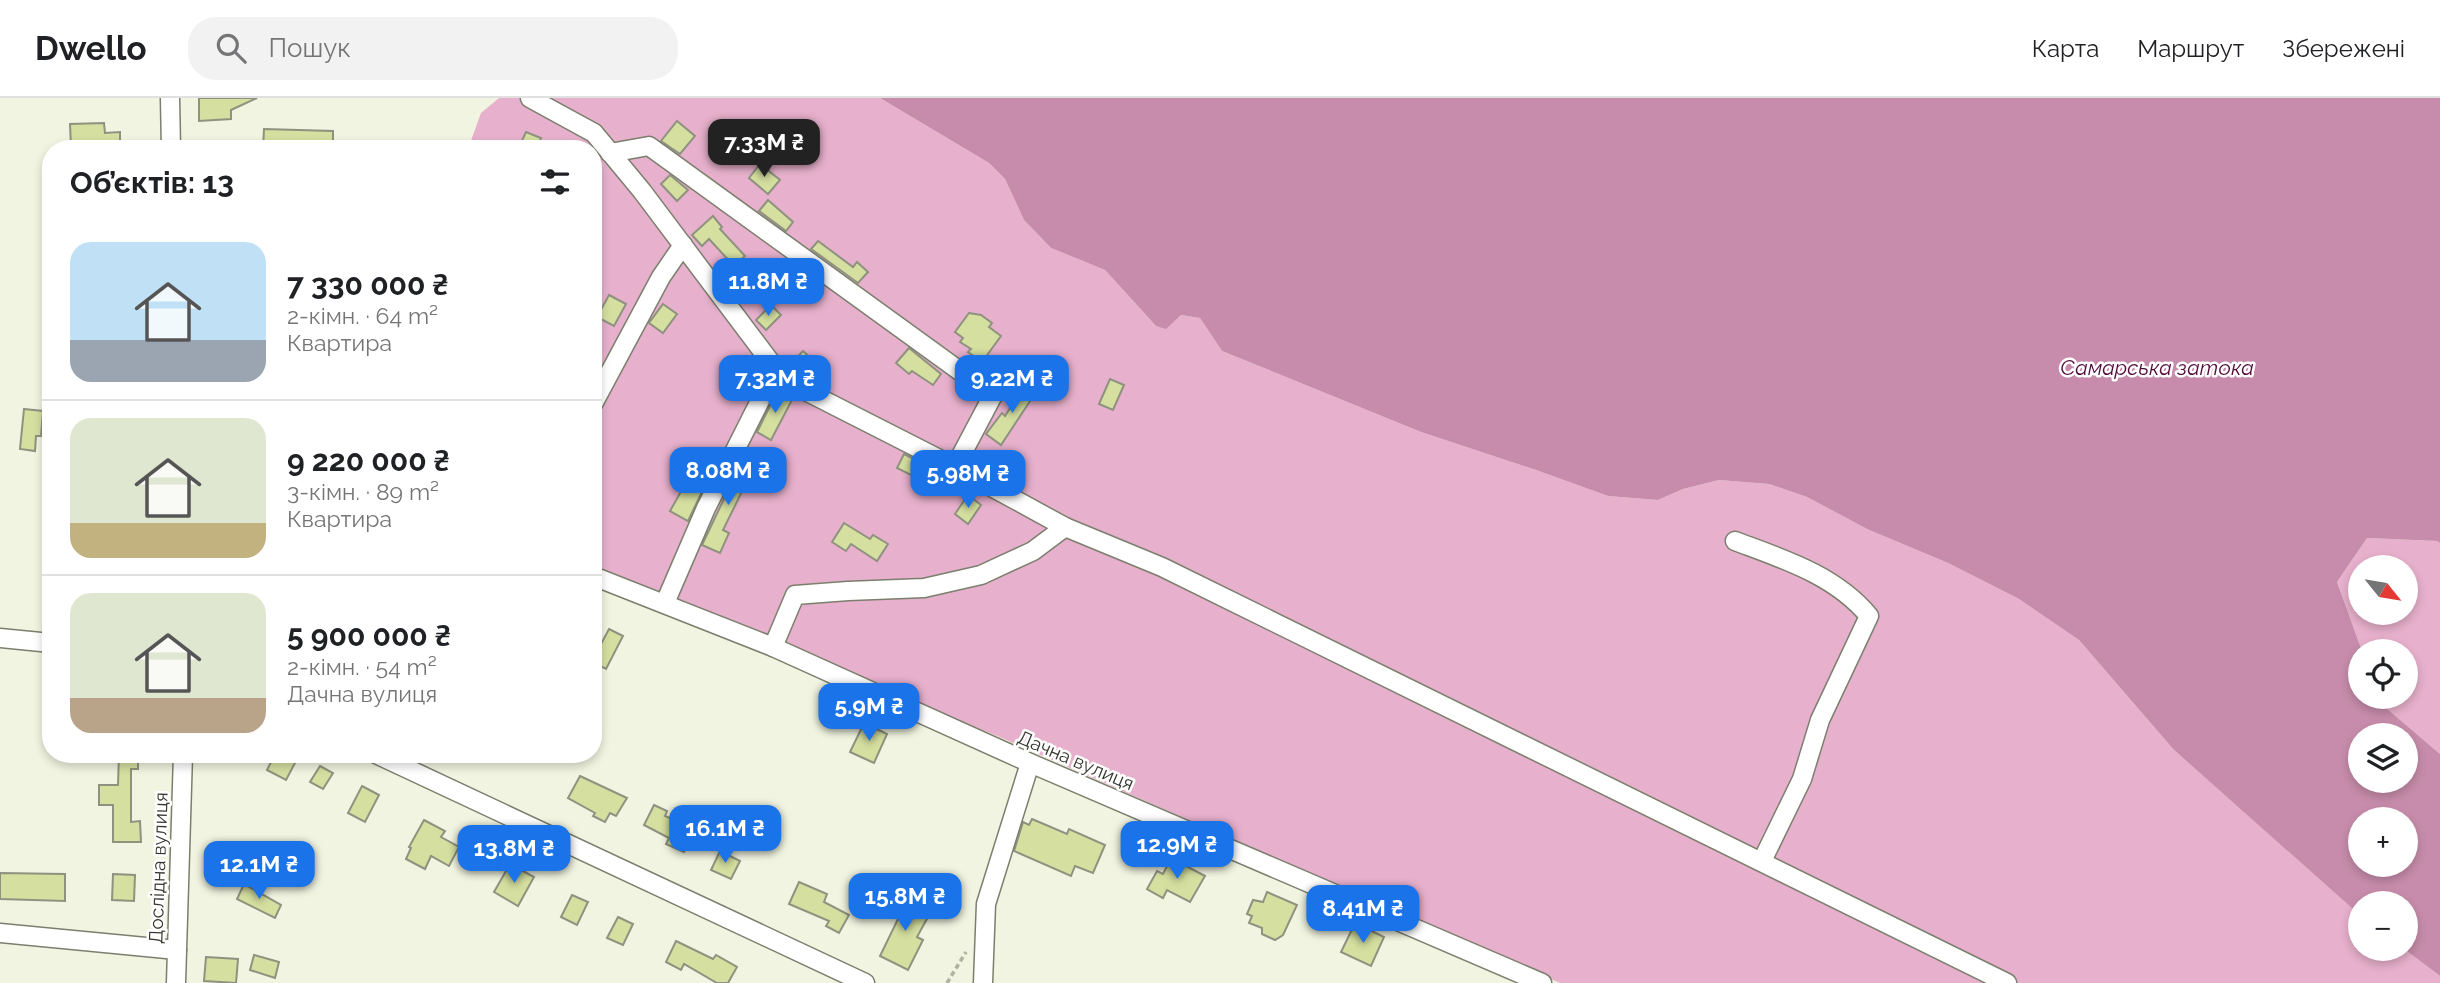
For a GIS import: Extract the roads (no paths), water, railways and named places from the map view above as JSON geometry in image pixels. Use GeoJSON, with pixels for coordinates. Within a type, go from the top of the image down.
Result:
{"type":"FeatureCollection","features":[{"type":"Feature","properties":{"kind":"street"},"geometry":{"type":"LineString","coordinates":[[170,98],[171,140]]}},
{"type":"Feature","properties":{"kind":"street"},"geometry":{"type":"LineString","coordinates":[[530,98],[594,133],[600,140]]}},
{"type":"Feature","properties":{"kind":"street"},"geometry":{"type":"LineString","coordinates":[[602,143],[683,245],[784,380],[955,467],[1065,527],[1161,566],[2007,983]]}},
{"type":"Feature","properties":{"kind":"street"},"geometry":{"type":"LineString","coordinates":[[610,153],[649,146],[992,397],[955,467]]}},
{"type":"Feature","properties":{"kind":"street"},"geometry":{"type":"LineString","coordinates":[[602,387],[661,277],[683,245]]}},
{"type":"Feature","properties":{"kind":"street"},"geometry":{"type":"LineString","coordinates":[[665,603],[706,508],[776,369]]}},
{"type":"Feature","properties":{"kind":"street"},"geometry":{"type":"LineString","coordinates":[[773,647],[795,595],[924,588],[981,575],[1033,551],[1065,527]]}},
{"type":"Feature","properties":{"kind":"street"},"geometry":{"type":"LineString","coordinates":[[1735,541],[1808,569],[1858,604],[1869,616],[1820,720],[1802,779],[1762,861]]}},
{"type":"Feature","properties":{"kind":"street","name":"Дачна вулиця"},"geometry":{"type":"LineString","coordinates":[[602,579],[773,647],[1030,763],[1542,983]]}},
{"type":"Feature","properties":{"kind":"street"},"geometry":{"type":"LineString","coordinates":[[0,638],[42,642]]}},
{"type":"Feature","properties":{"kind":"street","name":"Дослідна вулиця"},"geometry":{"type":"LineString","coordinates":[[176,983],[183,763]]}},
{"type":"Feature","properties":{"kind":"street"},"geometry":{"type":"LineString","coordinates":[[395,763],[865,983]]}},
{"type":"Feature","properties":{"kind":"street"},"geometry":{"type":"LineString","coordinates":[[983,983],[986,904],[1030,763]]}},
{"type":"Feature","properties":{"kind":"street"},"geometry":{"type":"LineString","coordinates":[[0,933],[177,950]]}},
{"type":"Feature","properties":{"kind":"water","name":"Самарська затока"},"geometry":{"type":"Polygon","coordinates":[[[880,98],[2440,98],[2440,543],[2367,538],[2355,555],[2348,555],[2348,566],[2337,582],[2348,612],[2348,625],[2353,625],[2358,639],[2348,639],[2348,709],[2387,709],[2404,723],[2348,723],[2348,793],[2418,793],[2418,735],[2440,754],[2440,976],[2418,960],[2418,891],[2348,891],[2348,904],[2174,750],[2079,640],[2019,599],[1948,563],[1867,529],[1807,497],[1769,484],[1719,480],[1683,489],[1658,500],[1608,496],[1421,432],[1222,351],[1200,318],[1181,315],[1166,329],[1156,326],[1105,270],[1051,248],[1024,220],[1005,179],[989,163],[880,98]]]}}]}
